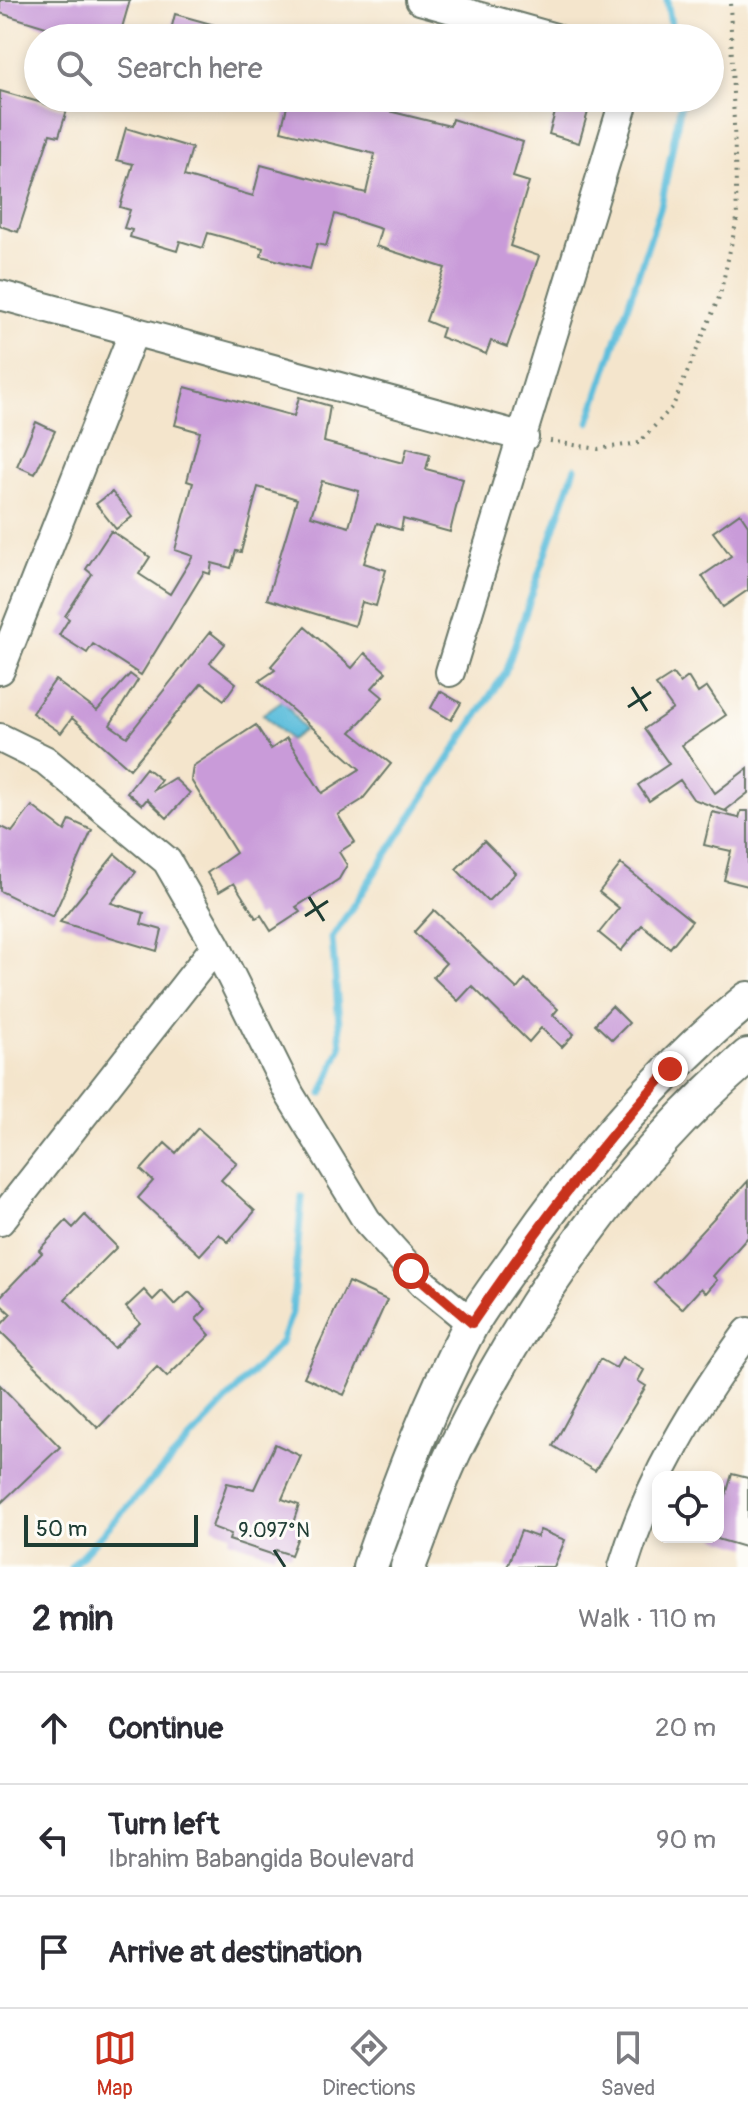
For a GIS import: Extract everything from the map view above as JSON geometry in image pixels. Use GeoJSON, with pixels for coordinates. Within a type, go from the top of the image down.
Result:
{"type":"FeatureCollection","features":[{"type":"Feature","properties":{"kind":"street"},"geometry":{"type":"LineString","coordinates":[[420,0],[505,24]]}},
{"type":"Feature","properties":{"kind":"street"},"geometry":{"type":"LineString","coordinates":[[450,672],[621,112]]}},
{"type":"Feature","properties":{"kind":"street"},"geometry":{"type":"LineString","coordinates":[[0,295],[524,437]]}},
{"type":"Feature","properties":{"kind":"street"},"geometry":{"type":"LineString","coordinates":[[0,670],[134,331]]}},
{"type":"Feature","properties":{"kind":"street"},"geometry":{"type":"LineString","coordinates":[[0,738],[45,760],[167,861],[216,946],[290,1095],[367,1221],[424,1284],[472,1323]]}},
{"type":"Feature","properties":{"kind":"street"},"geometry":{"type":"LineString","coordinates":[[0,1221],[216,946]]}},
{"type":"Feature","properties":{"kind":"street"},"geometry":{"type":"LineString","coordinates":[[370,1567],[432,1405],[472,1323],[546,1215],[607,1136],[670,1069],[748,999]]}},
{"type":"Feature","properties":{"kind":"street"},"geometry":{"type":"LineString","coordinates":[[408,1567],[457,1445],[518,1332],[617,1195],[702,1095],[748,1056]]}},
{"type":"Feature","properties":{"kind":"street"},"geometry":{"type":"LineString","coordinates":[[623,1567],[659,1469],[716,1375],[748,1332]]}},
{"type":"Feature","properties":{"kind":"path"},"geometry":{"type":"LineString","coordinates":[[524,437],[598,449],[639,443],[673,406],[720,295],[737,219],[730,0]]}},
{"type":"Feature","properties":{"kind":"water"},"geometry":{"type":"Polygon","coordinates":[[[283,700],[304,730],[290,740],[263,714],[283,700]]]}},
{"type":"Feature","properties":{"kind":"building"},"geometry":{"type":"Polygon","coordinates":[[[0,0],[130,0],[123,24],[36,24],[0,13],[0,0]]]}},
{"type":"Feature","properties":{"kind":"building"},"geometry":{"type":"Polygon","coordinates":[[[175,14],[211,24],[172,24],[175,14]]]}},
{"type":"Feature","properties":{"kind":"building"},"geometry":{"type":"Polygon","coordinates":[[[0,91],[24,98],[24,112],[66,112],[59,136],[50,134],[18,232],[0,226],[0,91]]]}},
{"type":"Feature","properties":{"kind":"building"},"geometry":{"type":"Polygon","coordinates":[[[286,112],[393,112],[450,126],[452,119],[523,142],[513,177],[529,182],[510,246],[539,256],[507,347],[491,341],[486,354],[440,337],[443,328],[426,321],[445,268],[376,246],[381,229],[335,214],[326,246],[317,244],[310,269],[261,256],[263,248],[208,233],[203,248],[180,241],[177,251],[130,237],[132,230],[124,228],[130,210],[120,207],[133,164],[117,160],[126,128],[192,148],[184,176],[253,196],[261,165],[366,193],[375,154],[281,131],[286,112]]]}},
{"type":"Feature","properties":{"kind":"building"},"geometry":{"type":"Polygon","coordinates":[[[555,112],[588,112],[579,143],[549,134],[555,112]]]}},
{"type":"Feature","properties":{"kind":"building"},"geometry":{"type":"Polygon","coordinates":[[[185,387],[294,416],[299,397],[330,406],[324,442],[403,463],[407,448],[430,454],[426,469],[463,479],[450,532],[403,519],[401,530],[377,523],[364,563],[386,570],[376,606],[362,602],[355,626],[267,599],[297,499],[258,487],[241,552],[236,551],[231,568],[212,563],[210,574],[204,572],[141,675],[93,644],[87,653],[59,635],[69,619],[65,616],[92,574],[86,569],[111,531],[150,557],[139,574],[170,594],[193,556],[175,550],[193,483],[187,481],[200,432],[175,425],[185,387]],[[322,481],[311,516],[349,527],[359,491],[322,481]]]}},
{"type":"Feature","properties":{"kind":"building"},"geometry":{"type":"Polygon","coordinates":[[[36,422],[55,431],[35,474],[17,466],[36,422]]]}},
{"type":"Feature","properties":{"kind":"building"},"geometry":{"type":"Polygon","coordinates":[[[112,492],[132,517],[116,529],[96,504],[112,492]]]}},
{"type":"Feature","properties":{"kind":"building"},"geometry":{"type":"Polygon","coordinates":[[[740,513],[748,525],[748,590],[723,607],[702,576],[731,556],[713,532],[740,513]]]}},
{"type":"Feature","properties":{"kind":"building"},"geometry":{"type":"Polygon","coordinates":[[[305,627],[352,668],[365,653],[386,672],[372,688],[383,697],[351,732],[391,764],[362,800],[338,815],[355,842],[339,852],[347,865],[339,879],[296,907],[300,912],[271,931],[261,915],[256,918],[234,883],[219,892],[207,873],[236,853],[191,780],[193,766],[256,725],[271,749],[287,738],[322,793],[360,769],[259,681],[275,670],[271,666],[305,627]]]}},
{"type":"Feature","properties":{"kind":"building"},"geometry":{"type":"Polygon","coordinates":[[[210,632],[225,644],[210,663],[236,683],[224,700],[202,683],[130,769],[72,718],[61,733],[32,713],[55,680],[97,711],[130,674],[138,680],[110,725],[127,737],[210,632]]]}},
{"type":"Feature","properties":{"kind":"building"},"geometry":{"type":"Polygon","coordinates":[[[673,674],[680,683],[688,677],[698,693],[707,687],[726,715],[682,745],[715,793],[748,768],[748,793],[726,810],[728,812],[693,799],[680,780],[649,801],[638,785],[669,764],[644,729],[673,709],[656,685],[673,674]]]}},
{"type":"Feature","properties":{"kind":"building"},"geometry":{"type":"Polygon","coordinates":[[[440,691],[461,703],[451,720],[431,708],[440,691]]]}},
{"type":"Feature","properties":{"kind":"building"},"geometry":{"type":"Polygon","coordinates":[[[146,768],[161,780],[153,791],[174,778],[190,793],[167,818],[147,799],[142,805],[127,792],[146,768]]]}},
{"type":"Feature","properties":{"kind":"building"},"geometry":{"type":"Polygon","coordinates":[[[32,806],[65,831],[70,820],[92,830],[53,917],[0,891],[0,826],[12,832],[32,806]]]}},
{"type":"Feature","properties":{"kind":"building"},"geometry":{"type":"Polygon","coordinates":[[[741,811],[748,811],[748,886],[724,880],[731,851],[704,845],[712,812],[739,818],[741,811]]]}},
{"type":"Feature","properties":{"kind":"building"},"geometry":{"type":"Polygon","coordinates":[[[484,841],[516,873],[488,901],[456,869],[484,841]]]}},
{"type":"Feature","properties":{"kind":"building"},"geometry":{"type":"Polygon","coordinates":[[[115,854],[136,872],[111,903],[144,913],[141,924],[162,930],[157,951],[60,922],[115,854]]]}},
{"type":"Feature","properties":{"kind":"building"},"geometry":{"type":"Polygon","coordinates":[[[621,864],[692,921],[670,948],[642,925],[621,951],[599,933],[619,908],[599,892],[621,864]]]}},
{"type":"Feature","properties":{"kind":"building"},"geometry":{"type":"Polygon","coordinates":[[[434,910],[517,989],[525,979],[558,1009],[553,1015],[574,1034],[562,1047],[541,1028],[529,1042],[472,986],[458,1001],[433,977],[446,963],[414,932],[434,910]]]}},
{"type":"Feature","properties":{"kind":"building"},"geometry":{"type":"Polygon","coordinates":[[[612,1006],[629,1023],[612,1040],[595,1024],[612,1006]]]}},
{"type":"Feature","properties":{"kind":"building"},"geometry":{"type":"Polygon","coordinates":[[[198,1128],[237,1163],[221,1180],[255,1211],[228,1242],[219,1234],[200,1255],[138,1198],[153,1181],[141,1170],[165,1143],[176,1153],[198,1128]]]}},
{"type":"Feature","properties":{"kind":"building"},"geometry":{"type":"Polygon","coordinates":[[[748,1181],[748,1237],[713,1276],[717,1280],[706,1293],[701,1288],[682,1309],[654,1283],[748,1181]]]}},
{"type":"Feature","properties":{"kind":"building"},"geometry":{"type":"Polygon","coordinates":[[[85,1215],[117,1247],[65,1299],[114,1348],[140,1323],[126,1307],[144,1290],[153,1300],[162,1291],[175,1305],[189,1292],[206,1309],[196,1319],[210,1335],[167,1377],[157,1367],[98,1428],[0,1331],[0,1326],[11,1314],[0,1304],[0,1297],[42,1253],[39,1250],[66,1221],[73,1228],[85,1215]]]}},
{"type":"Feature","properties":{"kind":"building"},"geometry":{"type":"Polygon","coordinates":[[[348,1282],[387,1300],[344,1395],[304,1377],[348,1282]]]}},
{"type":"Feature","properties":{"kind":"building"},"geometry":{"type":"Polygon","coordinates":[[[622,1357],[644,1370],[638,1381],[646,1386],[595,1471],[553,1446],[600,1359],[616,1368],[622,1357]]]}},
{"type":"Feature","properties":{"kind":"building"},"geometry":{"type":"Polygon","coordinates":[[[0,1385],[60,1447],[0,1504],[0,1385]]]}},
{"type":"Feature","properties":{"kind":"building"},"geometry":{"type":"Polygon","coordinates":[[[275,1444],[301,1456],[282,1499],[299,1505],[293,1523],[302,1526],[291,1555],[276,1550],[274,1555],[229,1540],[231,1534],[212,1527],[227,1483],[254,1489],[275,1444]]]}},
{"type":"Feature","properties":{"kind":"building"},"geometry":{"type":"Polygon","coordinates":[[[732,1474],[748,1478],[748,1548],[724,1541],[724,1502],[732,1474]]]}},
{"type":"Feature","properties":{"kind":"building"},"geometry":{"type":"Polygon","coordinates":[[[540,1530],[565,1540],[554,1567],[507,1567],[521,1531],[537,1537],[540,1530]]]}},
{"type":"Feature","properties":{"kind":"waterway"},"geometry":{"type":"LineString","coordinates":[[667,0],[671,24]]}},
{"type":"Feature","properties":{"kind":"waterway"},"geometry":{"type":"LineString","coordinates":[[589,422],[661,206],[679,112]]}},
{"type":"Feature","properties":{"kind":"waterway"},"geometry":{"type":"LineString","coordinates":[[322,1094],[341,1047],[332,938],[505,673],[575,468]]}},
{"type":"Feature","properties":{"kind":"waterway"},"geometry":{"type":"LineString","coordinates":[[71,1567],[281,1342],[292,1313],[302,1197]]}},
{"type":"Feature","properties":{"kind":"route"},"geometry":{"type":"LineString","coordinates":[[411,1271],[472,1323],[546,1215],[607,1136],[670,1069]]}}]}
